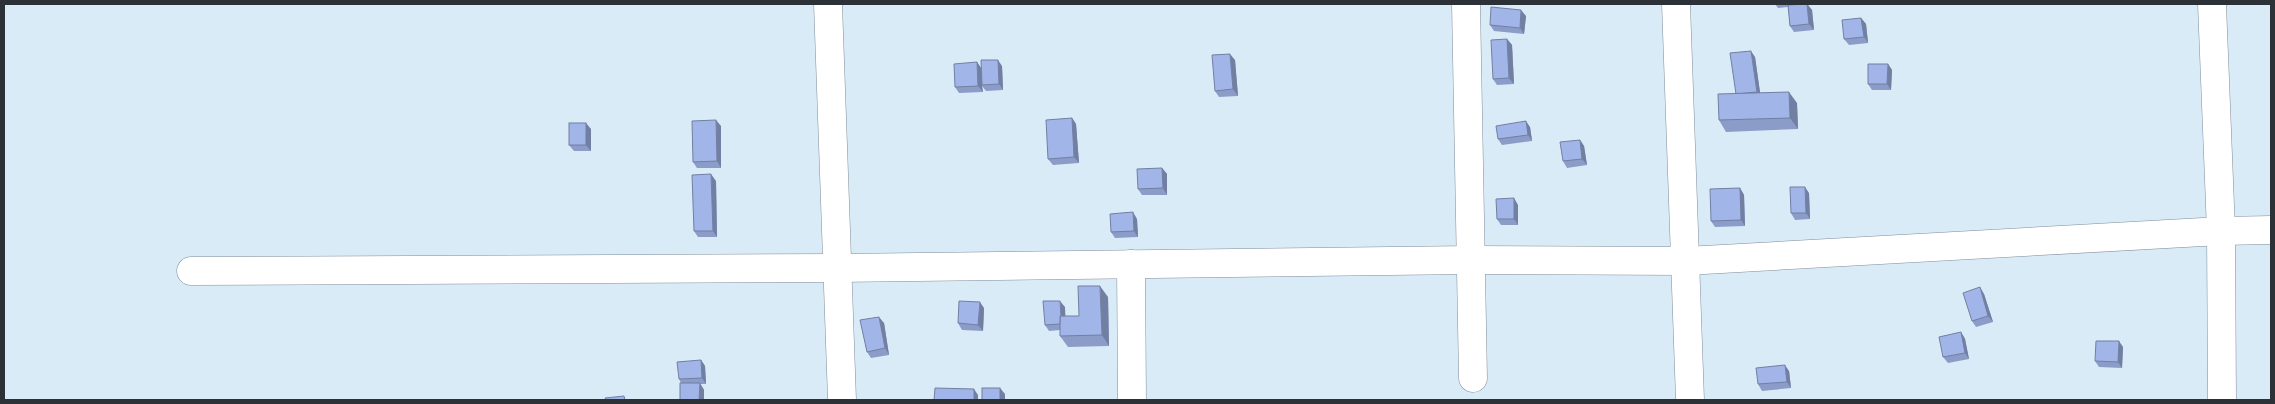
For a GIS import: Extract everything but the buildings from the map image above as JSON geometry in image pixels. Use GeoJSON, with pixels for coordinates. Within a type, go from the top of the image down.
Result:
{"type":"FeatureCollection","features":[{"type":"Feature","properties":{"kind":"street"},"geometry":{"type":"LineString","coordinates":[[828,4],[842,400]]}},
{"type":"Feature","properties":{"kind":"street"},"geometry":{"type":"LineString","coordinates":[[1466,4],[1472,378]]}},
{"type":"Feature","properties":{"kind":"street"},"geometry":{"type":"LineString","coordinates":[[1676,4],[1690,400]]}},
{"type":"Feature","properties":{"kind":"street"},"geometry":{"type":"LineString","coordinates":[[2212,4],[2221,231],[2222,400]]}},
{"type":"Feature","properties":{"kind":"street"},"geometry":{"type":"LineString","coordinates":[[191,271],[838,268],[1470,260],[1686,261],[2221,231],[2271,230]]}},
{"type":"Feature","properties":{"kind":"street"},"geometry":{"type":"LineString","coordinates":[[1131,264],[1132,400]]}}]}
